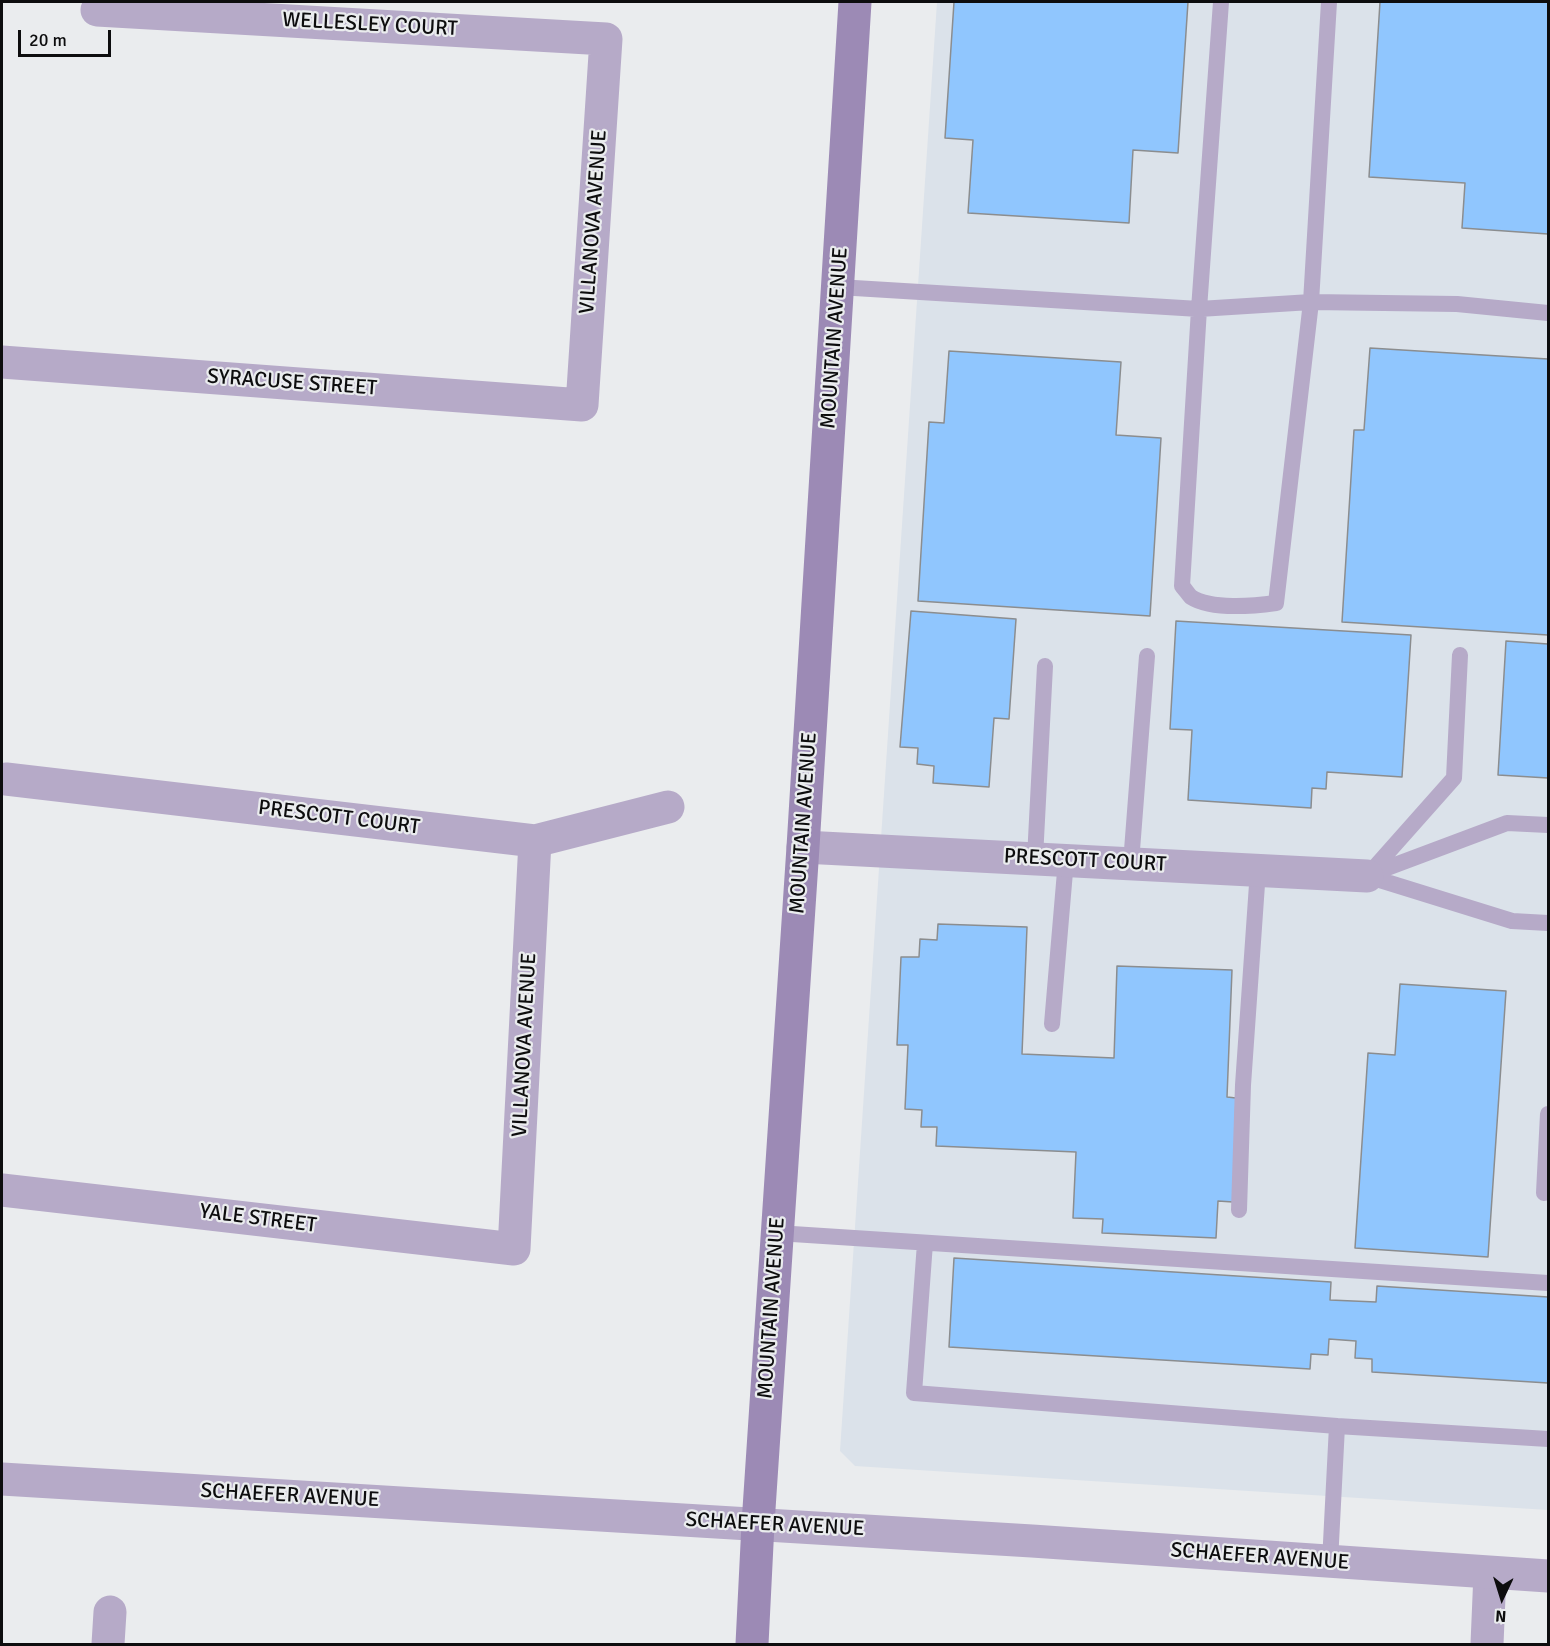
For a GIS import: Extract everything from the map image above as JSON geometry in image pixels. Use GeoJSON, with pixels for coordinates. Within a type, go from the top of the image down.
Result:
{"type":"FeatureCollection","features":[{"type":"Feature","properties":{"kind":"main road","name":"MOUNTAIN AVENUE"},"geometry":{"type":"LineString","coordinates":[[752,1644],[855,2]]}},
{"type":"Feature","properties":{"kind":"street","name":"WELLESLEY COURT"},"geometry":{"type":"LineString","coordinates":[[97,10],[606,39]]}},
{"type":"Feature","properties":{"kind":"street","name":"VILLANOVA AVENUE"},"geometry":{"type":"LineString","coordinates":[[582,405],[606,39]]}},
{"type":"Feature","properties":{"kind":"street","name":"SYRACUSE STREET"},"geometry":{"type":"LineString","coordinates":[[2,362],[582,405]]}},
{"type":"Feature","properties":{"kind":"street","name":"PRESCOTT COURT"},"geometry":{"type":"LineString","coordinates":[[6,779],[535,841],[668,807]]}},
{"type":"Feature","properties":{"kind":"street","name":"VILLANOVA AVENUE"},"geometry":{"type":"LineString","coordinates":[[514,1249],[535,841]]}},
{"type":"Feature","properties":{"kind":"street","name":"PRESCOTT COURT"},"geometry":{"type":"LineString","coordinates":[[803,847],[1367,876]]}},
{"type":"Feature","properties":{"kind":"street","name":"YALE STREET"},"geometry":{"type":"LineString","coordinates":[[2,1190],[514,1249]]}},
{"type":"Feature","properties":{"kind":"street","name":"SCHAEFER AVENUE"},"geometry":{"type":"LineString","coordinates":[[2,1479],[758,1524],[1548,1576]]}},
{"type":"Feature","properties":{"kind":"street"},"geometry":{"type":"LineString","coordinates":[[1487,1644],[1490,1573]]}},
{"type":"Feature","properties":{"kind":"street"},"geometry":{"type":"LineString","coordinates":[[108,1644],[110,1612]]}},
{"type":"Feature","properties":{"kind":"lane"},"geometry":{"type":"LineString","coordinates":[[1221,2],[1182,586],[1192,597],[1219,605],[1257,606],[1276,603],[1311,302],[1329,2]]}},
{"type":"Feature","properties":{"kind":"lane"},"geometry":{"type":"LineString","coordinates":[[838,287],[1199,309],[1311,302],[1457,304],[1548,313]]}},
{"type":"Feature","properties":{"kind":"lane"},"geometry":{"type":"LineString","coordinates":[[1367,876],[1454,778],[1460,654]]}},
{"type":"Feature","properties":{"kind":"lane"},"geometry":{"type":"LineString","coordinates":[[1131,863],[1147,656]]}},
{"type":"Feature","properties":{"kind":"lane"},"geometry":{"type":"LineString","coordinates":[[1045,666],[1052,1024]]}},
{"type":"Feature","properties":{"kind":"lane"},"geometry":{"type":"LineString","coordinates":[[1367,876],[1507,823],[1548,825]]}},
{"type":"Feature","properties":{"kind":"lane"},"geometry":{"type":"LineString","coordinates":[[1239,1210],[1243,1085],[1258,870]]}},
{"type":"Feature","properties":{"kind":"lane"},"geometry":{"type":"LineString","coordinates":[[1367,876],[1512,921],[1548,923]]}},
{"type":"Feature","properties":{"kind":"lane"},"geometry":{"type":"LineString","coordinates":[[1544,1193],[1548,1114]]}},
{"type":"Feature","properties":{"kind":"lane"},"geometry":{"type":"LineString","coordinates":[[777,1233],[1548,1283]]}},
{"type":"Feature","properties":{"kind":"lane"},"geometry":{"type":"LineString","coordinates":[[925,1243],[914,1393],[1336,1426],[1548,1439]]}},
{"type":"Feature","properties":{"kind":"lane"},"geometry":{"type":"LineString","coordinates":[[1330,1562],[1336,1426]]}},
{"type":"Feature","properties":{"kind":"shaded area"},"geometry":{"type":"Polygon","coordinates":[[[937,2],[1548,2],[1548,1510],[855,1466],[840,1451],[937,2]]]}},
{"type":"Feature","properties":{"kind":"building"},"geometry":{"type":"Polygon","coordinates":[[[954,2],[1188,2],[1178,153],[1133,150],[1129,223],[968,213],[973,140],[945,138],[954,2]]]}},
{"type":"Feature","properties":{"kind":"building"},"geometry":{"type":"Polygon","coordinates":[[[1380,2],[1548,2],[1548,234],[1462,228],[1465,183],[1369,177],[1380,2]]]}},
{"type":"Feature","properties":{"kind":"building"},"geometry":{"type":"Polygon","coordinates":[[[1370,348],[1548,359],[1548,635],[1342,622],[1354,430],[1364,430],[1370,348]]]}},
{"type":"Feature","properties":{"kind":"building"},"geometry":{"type":"Polygon","coordinates":[[[949,351],[1121,362],[1116,435],[1161,438],[1150,616],[918,601],[929,422],[944,423],[949,351]]]}},
{"type":"Feature","properties":{"kind":"building"},"geometry":{"type":"Polygon","coordinates":[[[911,611],[1016,619],[1009,719],[994,718],[989,787],[933,783],[934,766],[917,764],[918,748],[900,747],[911,611]]]}},
{"type":"Feature","properties":{"kind":"building"},"geometry":{"type":"Polygon","coordinates":[[[1176,621],[1411,635],[1402,777],[1327,772],[1326,789],[1312,788],[1311,808],[1188,800],[1192,730],[1170,729],[1176,621]]]}},
{"type":"Feature","properties":{"kind":"building"},"geometry":{"type":"Polygon","coordinates":[[[1506,641],[1548,644],[1548,778],[1498,775],[1506,641]]]}},
{"type":"Feature","properties":{"kind":"building"},"geometry":{"type":"Polygon","coordinates":[[[938,924],[1027,927],[1022,1054],[1114,1058],[1117,966],[1232,970],[1227,1097],[1236,1098],[1233,1202],[1218,1201],[1216,1238],[1102,1233],[1103,1219],[1073,1218],[1076,1152],[936,1146],[937,1127],[921,1127],[922,1110],[905,1109],[908,1045],[897,1045],[901,957],[919,957],[920,939],[937,940],[938,924]]]}},
{"type":"Feature","properties":{"kind":"building"},"geometry":{"type":"Polygon","coordinates":[[[1400,984],[1506,991],[1488,1257],[1355,1248],[1368,1053],[1395,1055],[1400,984]]]}},
{"type":"Feature","properties":{"kind":"building"},"geometry":{"type":"Polygon","coordinates":[[[954,1258],[1331,1282],[1330,1300],[1376,1302],[1377,1286],[1548,1297],[1548,1383],[1372,1372],[1372,1359],[1355,1358],[1356,1341],[1329,1339],[1328,1355],[1311,1354],[1310,1369],[949,1347],[954,1258]]]}}]}
